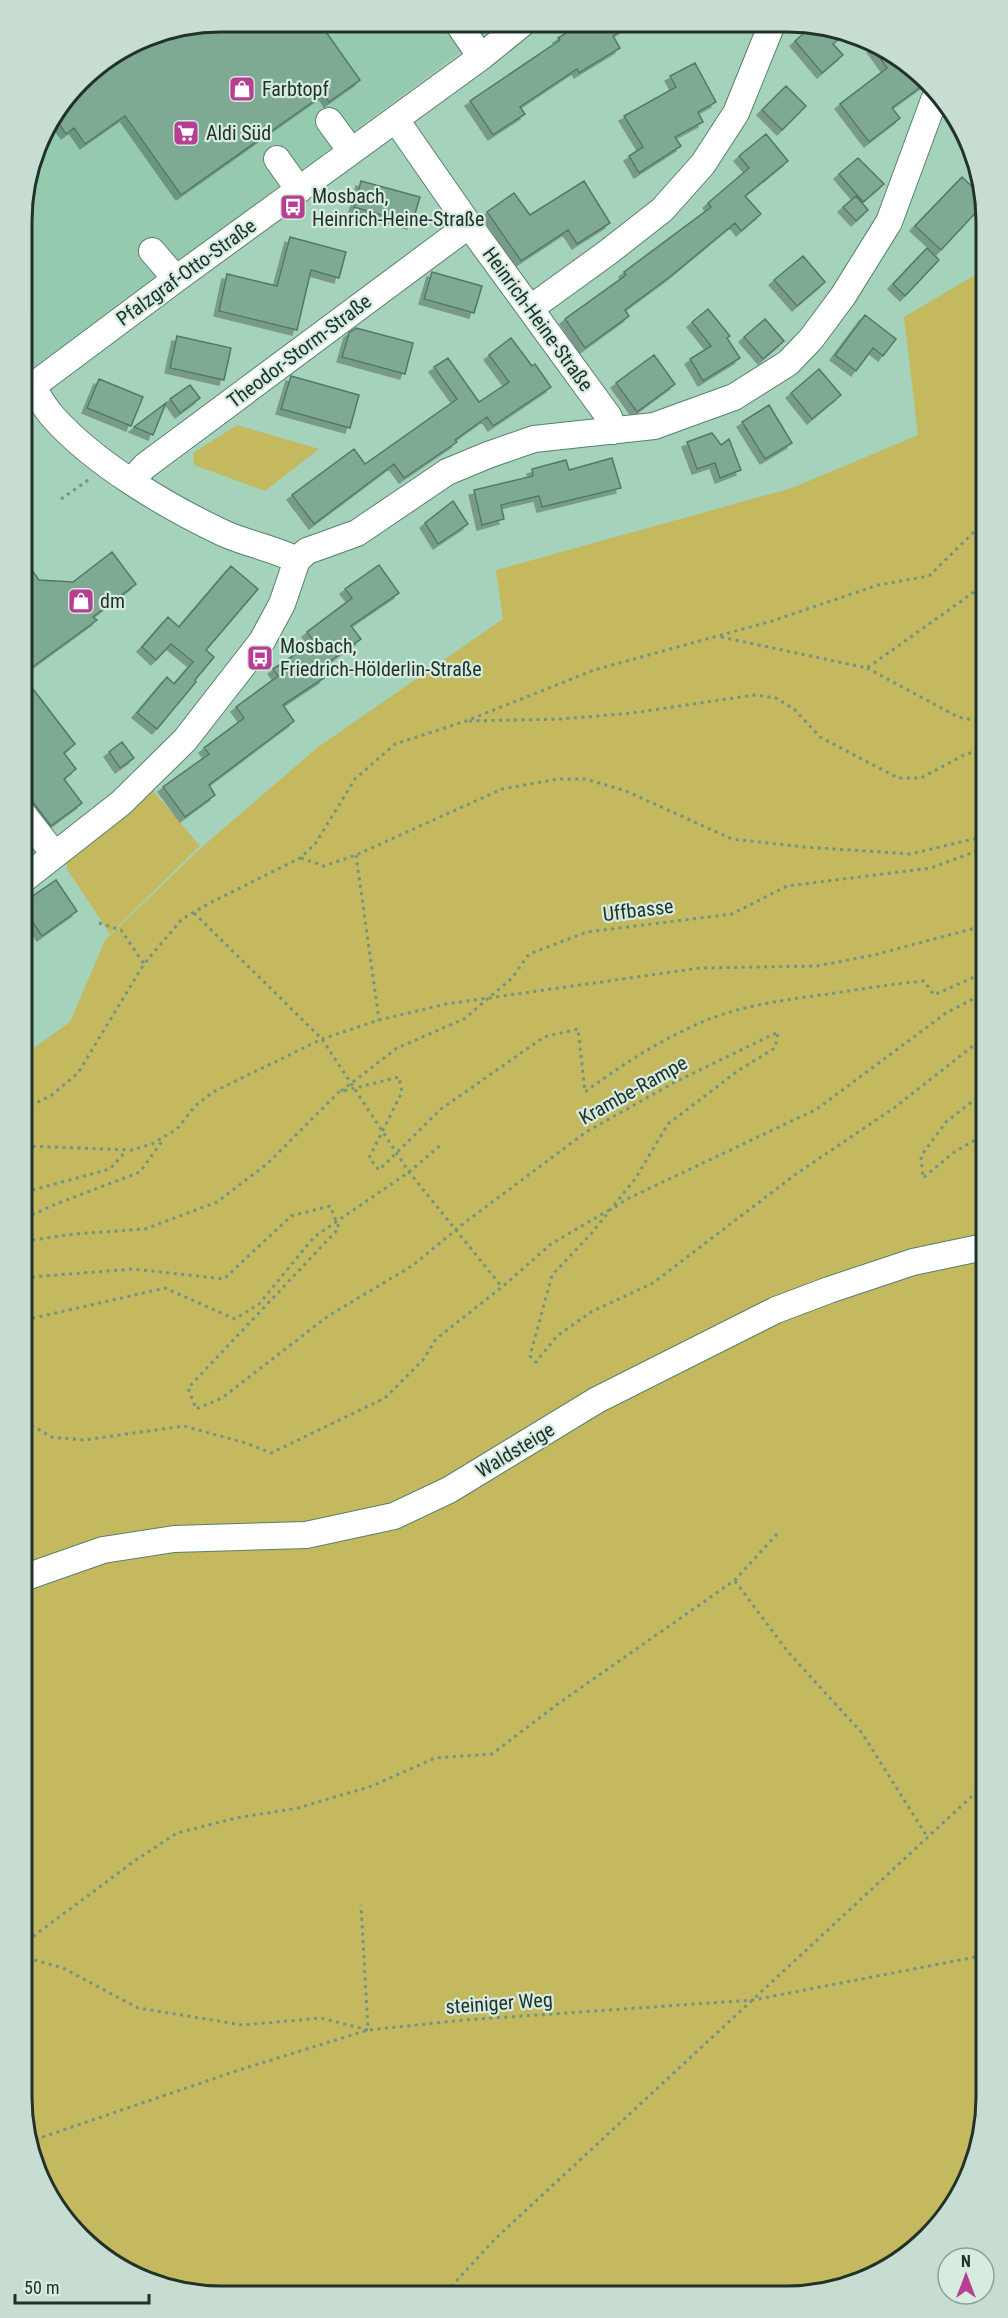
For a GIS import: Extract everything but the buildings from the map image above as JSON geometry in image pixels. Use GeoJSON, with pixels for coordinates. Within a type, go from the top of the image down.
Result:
{"type":"FeatureCollection","features":[{"type":"Feature","properties":{"kind":"street"},"geometry":{"type":"LineString","coordinates":[[464,32],[481,57]]}},
{"type":"Feature","properties":{"kind":"street","name":"Pfalzgraf-Otto-Straße"},"geometry":{"type":"LineString","coordinates":[[32,387],[512,32]]}},
{"type":"Feature","properties":{"kind":"street"},"geometry":{"type":"LineString","coordinates":[[531,308],[607,254],[662,210],[703,164],[736,113],[769,32]]}},
{"type":"Feature","properties":{"kind":"street"},"geometry":{"type":"LineString","coordinates":[[32,873],[121,803],[185,740],[262,641],[282,604],[297,560],[307,551],[357,533],[447,472],[488,454],[534,439],[654,426],[734,397],[788,363],[843,296],[889,222],[934,101]]}},
{"type":"Feature","properties":{"kind":"street","name":"Heinrich-Heine-Straße"},"geometry":{"type":"LineString","coordinates":[[396,120],[469,225],[609,417],[613,431]]}},
{"type":"Feature","properties":{"kind":"street"},"geometry":{"type":"LineString","coordinates":[[329,121],[351,151]]}},
{"type":"Feature","properties":{"kind":"street"},"geometry":{"type":"LineString","coordinates":[[277,159],[299,189]]}},
{"type":"Feature","properties":{"kind":"street","name":"Theodor-Storm-Straße"},"geometry":{"type":"LineString","coordinates":[[131,481],[145,465],[469,225]]}},
{"type":"Feature","properties":{"kind":"street"},"geometry":{"type":"LineString","coordinates":[[152,251],[176,279]]}},
{"type":"Feature","properties":{"kind":"street"},"geometry":{"type":"LineString","coordinates":[[32,396],[86,449],[131,481],[225,533],[278,550],[297,560]]}},
{"type":"Feature","properties":{"kind":"street"},"geometry":{"type":"LineString","coordinates":[[32,825],[55,855]]}},
{"type":"Feature","properties":{"kind":"street","name":"Waldsteige"},"geometry":{"type":"LineString","coordinates":[[31,1575],[103,1550],[133,1545],[174,1539],[306,1535],[394,1516],[449,1490],[597,1400],[776,1310],[913,1262],[976,1250]]}},
{"type":"Feature","properties":{"kind":"path"},"geometry":{"type":"LineString","coordinates":[[61,498],[80,486]]}},
{"type":"Feature","properties":{"kind":"path"},"geometry":{"type":"LineString","coordinates":[[32,1105],[52,1095],[78,1073],[144,964],[174,927],[193,912],[300,858],[315,843],[355,779],[395,744],[466,721],[594,670],[772,621],[878,585],[929,576],[976,530]]}},
{"type":"Feature","properties":{"kind":"path"},"geometry":{"type":"LineString","coordinates":[[867,668],[976,591]]}},
{"type":"Feature","properties":{"kind":"path"},"geometry":{"type":"LineString","coordinates":[[718,636],[867,668],[958,717],[976,721]]}},
{"type":"Feature","properties":{"kind":"path"},"geometry":{"type":"LineString","coordinates":[[466,721],[562,719],[632,713],[754,695],[776,698],[794,709],[820,737],[898,778],[921,778],[976,751]]}},
{"type":"Feature","properties":{"kind":"path"},"geometry":{"type":"LineString","coordinates":[[300,858],[324,866],[356,855],[502,789],[558,779],[586,779],[626,791],[732,839],[804,847],[910,854],[976,838]]}},
{"type":"Feature","properties":{"kind":"path","name":"Uffbasse"},"geometry":{"type":"LineString","coordinates":[[31,1240],[75,1234],[145,1229],[217,1202],[267,1164],[339,1092],[397,1048],[464,1019],[512,978],[529,954],[587,932],[732,914],[787,886],[931,868],[976,851]]}},
{"type":"Feature","properties":{"kind":"path"},"geometry":{"type":"LineString","coordinates":[[356,855],[379,1020]]}},
{"type":"Feature","properties":{"kind":"path"},"geometry":{"type":"LineString","coordinates":[[193,912],[322,1039],[409,1172],[502,1287]]}},
{"type":"Feature","properties":{"kind":"path"},"geometry":{"type":"LineString","coordinates":[[99,923],[121,930],[144,964]]}},
{"type":"Feature","properties":{"kind":"path"},"geometry":{"type":"LineString","coordinates":[[31,1215],[140,1172],[165,1138],[186,1120],[195,1106],[213,1092],[322,1039],[379,1020],[446,1004],[700,968],[817,966],[874,955],[976,928]]}},
{"type":"Feature","properties":{"kind":"path"},"geometry":{"type":"LineString","coordinates":[[339,1092],[399,1077],[402,1092],[369,1158],[379,1170],[441,1108],[544,1037],[578,1029],[585,1092],[621,1066],[709,1019],[779,1001],[895,983],[924,981],[934,995],[976,977]]}},
{"type":"Feature","properties":{"kind":"path"},"geometry":{"type":"LineString","coordinates":[[31,1424],[51,1437],[84,1440],[184,1426],[249,1444],[271,1454],[385,1398],[423,1359],[436,1339],[502,1287],[551,1244],[629,1198],[817,1109],[946,1013],[976,998]]}},
{"type":"Feature","properties":{"kind":"path","name":"Krambe-Rampe"},"geometry":{"type":"LineString","coordinates":[[337,1222],[339,1228],[188,1388],[196,1409],[222,1398],[328,1316],[412,1266],[586,1132],[675,1082],[777,1032],[775,1048],[739,1070],[668,1124],[635,1179],[590,1235],[552,1275],[530,1356],[536,1362],[557,1336],[591,1312],[653,1283],[796,1174],[894,1108],[976,1044]]}},
{"type":"Feature","properties":{"kind":"path"},"geometry":{"type":"LineString","coordinates":[[976,1098],[946,1122],[921,1156],[923,1178],[953,1152],[976,1139]]}},
{"type":"Feature","properties":{"kind":"path"},"geometry":{"type":"LineString","coordinates":[[32,1146],[132,1150],[165,1138]]}},
{"type":"Feature","properties":{"kind":"path"},"geometry":{"type":"LineString","coordinates":[[31,1319],[165,1288],[234,1319],[259,1304],[314,1237],[409,1172],[442,1144]]}},
{"type":"Feature","properties":{"kind":"path"},"geometry":{"type":"LineString","coordinates":[[31,1190],[110,1169],[126,1150]]}},
{"type":"Feature","properties":{"kind":"path"},"geometry":{"type":"LineString","coordinates":[[31,1277],[133,1269],[224,1279],[291,1216],[330,1206],[337,1222]]}},
{"type":"Feature","properties":{"kind":"path"},"geometry":{"type":"LineString","coordinates":[[31,1938],[133,1862],[177,1833],[236,1818],[298,1808],[372,1786],[435,1758],[492,1754],[559,1703],[735,1580],[778,1533]]}},
{"type":"Feature","properties":{"kind":"path"},"geometry":{"type":"LineString","coordinates":[[735,1580],[788,1652],[862,1733],[928,1838]]}},
{"type":"Feature","properties":{"kind":"path"},"geometry":{"type":"LineString","coordinates":[[452,2286],[496,2238],[976,1793]]}},
{"type":"Feature","properties":{"kind":"path"},"geometry":{"type":"LineString","coordinates":[[31,1959],[63,1968],[138,2008],[243,2025],[321,2018],[368,2030],[361,1905]]}},
{"type":"Feature","properties":{"kind":"path","name":"steiniger Weg"},"geometry":{"type":"LineString","coordinates":[[37,2139],[239,2070],[368,2030],[465,2020],[753,2000],[976,1957]]}},
{"type":"Feature","properties":{"kind":"shaded area"},"geometry":{"type":"Polygon","coordinates":[[[488,32],[32,369],[32,208],[38,172],[46,148],[63,115],[87,87],[115,63],[148,46],[196,33],[488,32]]]}},
{"type":"Feature","properties":{"kind":"shaded area"},"geometry":{"type":"Polygon","coordinates":[[[976,274],[976,2110],[973,2134],[962,2170],[937,2213],[921,2231],[893,2255],[860,2272],[812,2285],[220,2286],[184,2283],[160,2276],[115,2255],[87,2231],[71,2213],[46,2170],[33,2122],[31,2098],[32,1050],[70,1022],[105,940],[202,847],[318,747],[503,619],[496,570],[792,488],[918,435],[904,317],[976,274]]]}},
{"type":"Feature","properties":{"kind":"shaded area"},"geometry":{"type":"Polygon","coordinates":[[[237,425],[319,449],[265,491],[194,465],[193,453],[237,425]]]}},
{"type":"Feature","properties":{"kind":"shaded area"},"geometry":{"type":"Polygon","coordinates":[[[151,788],[200,846],[110,934],[67,869],[67,859],[151,788]]]}},
{"type":"Feature","properties":{"kind":"place","name":"Farbtopf"},"geometry":{"type":"Point","coordinates":[242,89]}},
{"type":"Feature","properties":{"kind":"place","name":"Aldi Süd"},"geometry":{"type":"Point","coordinates":[186,133]}},
{"type":"Feature","properties":{"kind":"place","name":"Mosbach, Heinrich-Heine-Straße"},"geometry":{"type":"Point","coordinates":[293,207]}},
{"type":"Feature","properties":{"kind":"place","name":"dm"},"geometry":{"type":"Point","coordinates":[81,601]}},
{"type":"Feature","properties":{"kind":"place","name":"Mosbach, Friedrich-Hölderlin-Straße"},"geometry":{"type":"Point","coordinates":[260,658]}}]}
